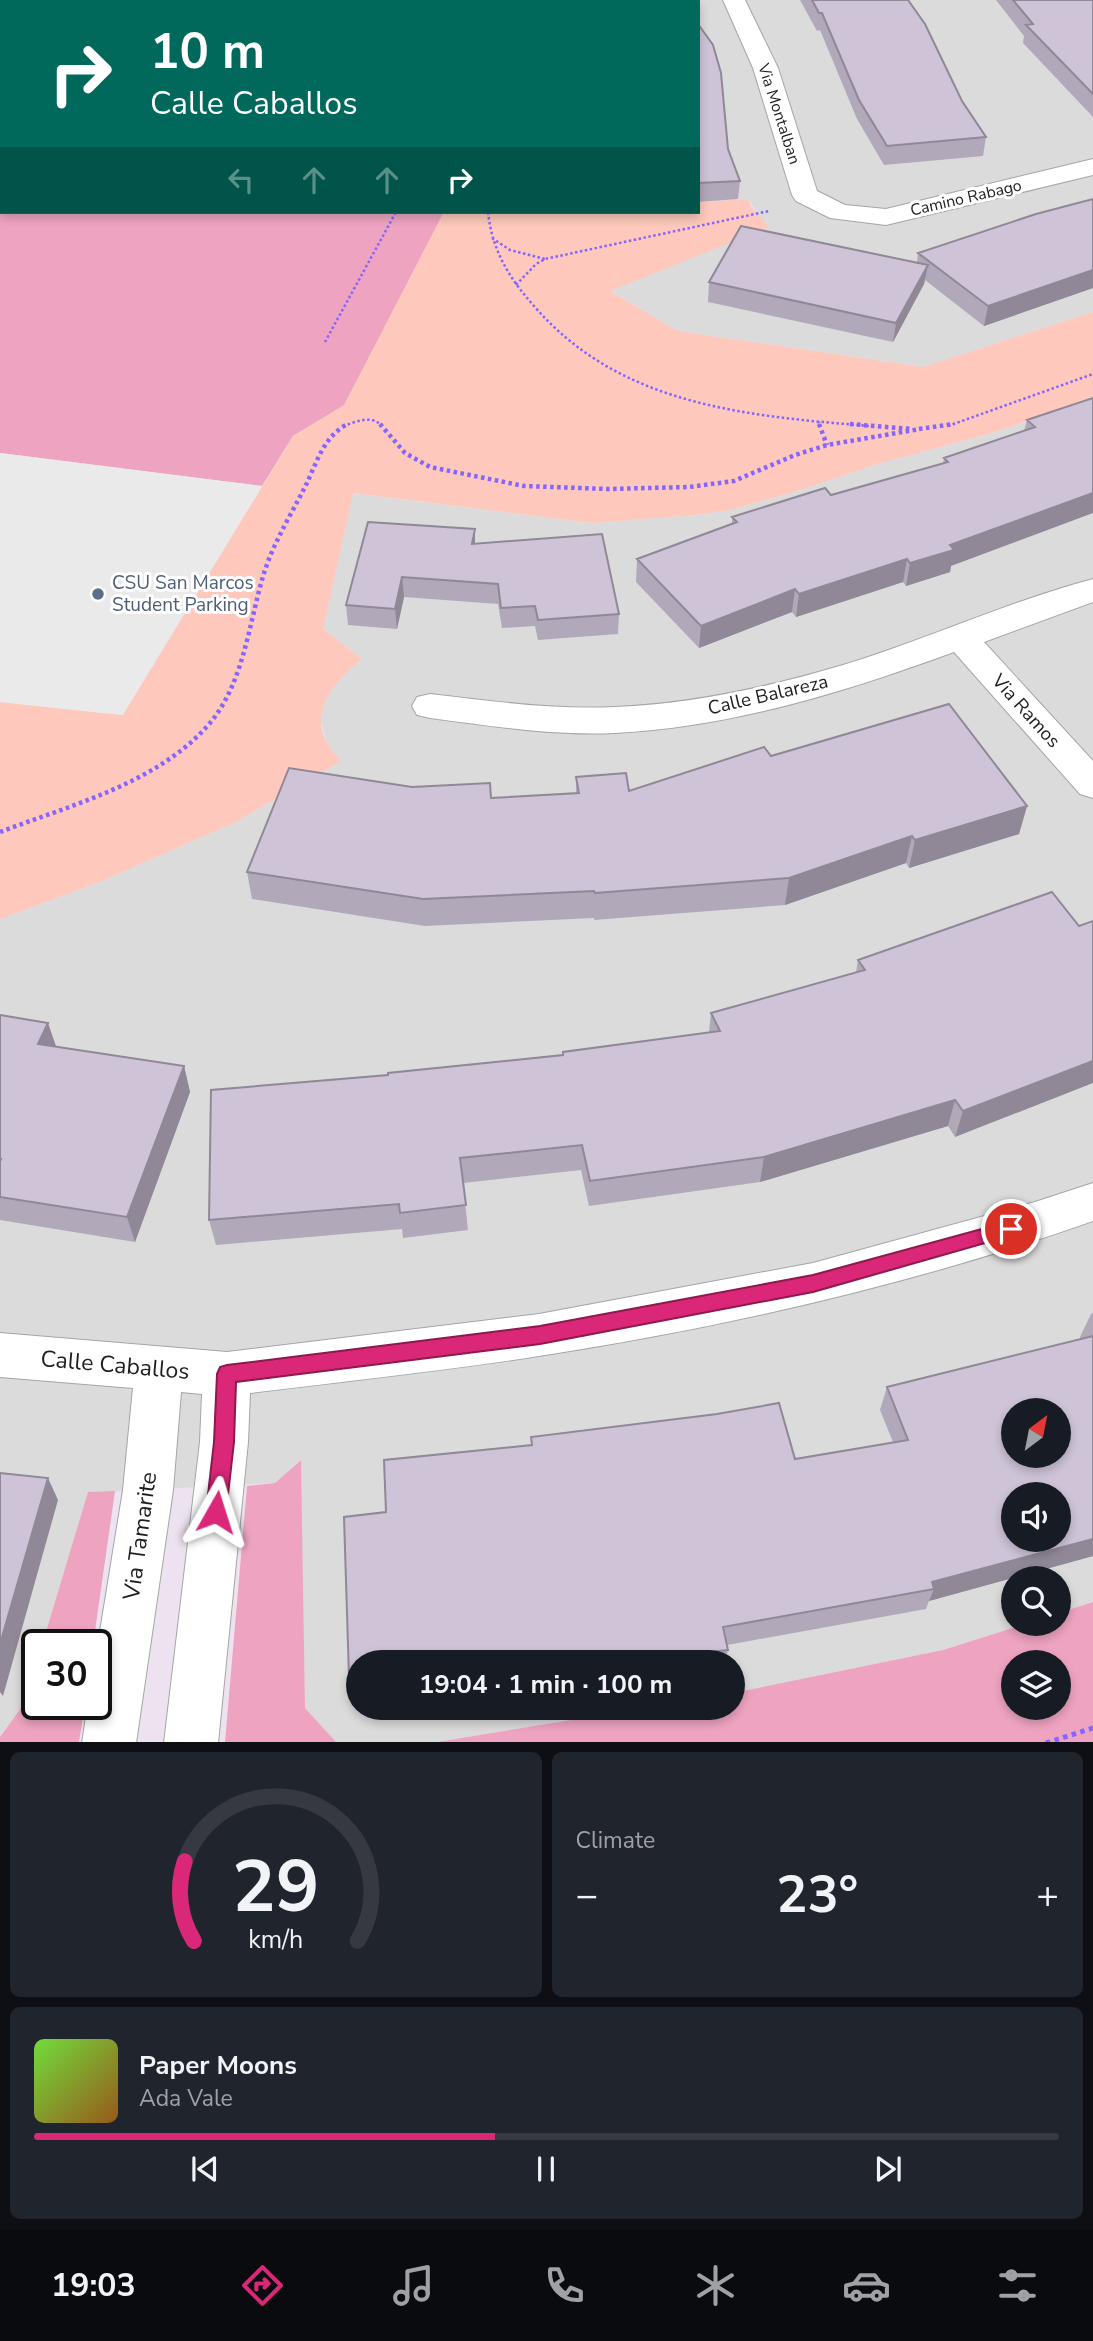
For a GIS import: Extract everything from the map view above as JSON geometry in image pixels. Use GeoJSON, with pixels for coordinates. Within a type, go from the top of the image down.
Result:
{"type":"FeatureCollection","features":[{"type":"Feature","properties":{"kind":"street","name":"Via Montalban"},"geometry":{"type":"LineString","coordinates":[[734,0],[744,15],[767,76],[805,195]]}},
{"type":"Feature","properties":{"kind":"street","name":"Camino Rabago"},"geometry":{"type":"LineString","coordinates":[[805,195],[839,212],[886,217],[1093,167]]}},
{"type":"Feature","properties":{"kind":"street","name":"Calle Balareza"},"geometry":{"type":"LineString","coordinates":[[430,706],[545,720],[616,720],[701,712],[799,692],[1093,590]]}},
{"type":"Feature","properties":{"kind":"street","name":"Via Ramos"},"geometry":{"type":"LineString","coordinates":[[959,636],[1093,785]]}},
{"type":"Feature","properties":{"kind":"street","name":"Calle Caballos"},"geometry":{"type":"LineString","coordinates":[[0,1355],[227,1374],[540,1335],[813,1284],[1035,1222],[1093,1202]]}},
{"type":"Feature","properties":{"kind":"street","name":"Via Tamarite"},"geometry":{"type":"LineString","coordinates":[[109,1742],[148,1490],[159,1370]]}},
{"type":"Feature","properties":{"kind":"street"},"geometry":{"type":"LineString","coordinates":[[191,1742],[224,1442],[227,1374]]}},
{"type":"Feature","properties":{"kind":"path"},"geometry":{"type":"LineString","coordinates":[[516,285],[536,264],[545,259],[766,212],[805,195]]}},
{"type":"Feature","properties":{"kind":"path"},"geometry":{"type":"LineString","coordinates":[[325,342],[395,214]]}},
{"type":"Feature","properties":{"kind":"path"},"geometry":{"type":"LineString","coordinates":[[488,214],[500,262],[534,308],[568,343],[600,365],[636,384],[668,396],[712,406],[818,421],[920,429]]}},
{"type":"Feature","properties":{"kind":"path"},"geometry":{"type":"LineString","coordinates":[[492,238],[510,250],[545,259]]}},
{"type":"Feature","properties":{"kind":"path"},"geometry":{"type":"LineString","coordinates":[[0,832],[113,788],[160,765],[187,746],[211,723],[225,701],[239,667],[267,565],[327,442],[343,426],[367,419],[377,421],[405,453],[430,467],[524,485],[608,489],[700,486],[734,481],[795,455],[827,446],[950,425],[1093,374]]}},
{"type":"Feature","properties":{"kind":"path"},"geometry":{"type":"LineString","coordinates":[[818,421],[827,446]]}},
{"type":"Feature","properties":{"kind":"path"},"geometry":{"type":"LineString","coordinates":[[1046,1742],[1093,1728]]}},
{"type":"Feature","properties":{"kind":"shaded area"},"geometry":{"type":"Polygon","coordinates":[[[700,0],[1093,0],[1093,312],[923,367],[678,331],[609,290],[762,221],[748,199],[700,202],[700,0]]]}},
{"type":"Feature","properties":{"kind":"shaded area"},"geometry":{"type":"Polygon","coordinates":[[[748,199],[752,208],[769,227],[610,291],[678,331],[923,367],[1093,312],[1093,399],[992,433],[881,463],[797,491],[730,510],[695,515],[593,523],[353,493],[323,629],[362,659],[338,682],[323,706],[323,733],[329,747],[341,761],[234,823],[97,883],[0,919],[0,702],[123,715],[293,436],[344,405],[443,214],[700,214],[700,202],[748,199]]]}},
{"type":"Feature","properties":{"kind":"shaded area"},"geometry":{"type":"Polygon","coordinates":[[[0,214],[443,214],[344,406],[293,436],[262,486],[0,453],[0,214]]]}},
{"type":"Feature","properties":{"kind":"shaded area"},"geometry":{"type":"Polygon","coordinates":[[[1093,399],[1093,1602],[1071,1609],[1071,1566],[1001,1566],[1001,1632],[943,1650],[745,1691],[745,1650],[346,1650],[346,1720],[571,1720],[437,1742],[336,1742],[305,1708],[300,1460],[275,1483],[88,1493],[47,1629],[21,1629],[21,1708],[0,1737],[0,919],[97,883],[234,823],[341,761],[328,748],[320,718],[326,697],[340,677],[362,659],[323,629],[352,493],[593,523],[730,510],[881,463],[992,433],[1093,399]]]}},
{"type":"Feature","properties":{"kind":"shaded area","name":"CSU San Marcos Student Parking"},"geometry":{"type":"Polygon","coordinates":[[[0,453],[262,486],[122,715],[0,702],[0,453]]]}},
{"type":"Feature","properties":{"kind":"shaded area"},"geometry":{"type":"Polygon","coordinates":[[[301,1460],[305,1708],[336,1742],[225,1742],[247,1486],[275,1483],[301,1460]]]}},
{"type":"Feature","properties":{"kind":"shaded area"},"geometry":{"type":"Polygon","coordinates":[[[115,1491],[95,1629],[47,1629],[88,1492],[115,1491]]]}},
{"type":"Feature","properties":{"kind":"shaded area"},"geometry":{"type":"Polygon","coordinates":[[[1093,1602],[1093,1742],[437,1742],[571,1720],[745,1720],[745,1691],[943,1650],[1001,1632],[1001,1636],[1071,1636],[1071,1609],[1093,1602]]]}},
{"type":"Feature","properties":{"kind":"shaded area"},"geometry":{"type":"Polygon","coordinates":[[[21,1708],[21,1720],[83,1720],[79,1742],[0,1742],[0,1737],[21,1708]]]}},
{"type":"Feature","properties":{"kind":"building"},"geometry":{"type":"Polygon","coordinates":[[[812,0],[908,0],[925,24],[962,101],[986,137],[887,146],[859,100],[822,13],[819,13],[812,0]]]}},
{"type":"Feature","properties":{"kind":"building"},"geometry":{"type":"Polygon","coordinates":[[[1013,0],[1093,0],[1093,94],[1026,25],[1033,24],[1013,0]]]}},
{"type":"Feature","properties":{"kind":"building"},"geometry":{"type":"Polygon","coordinates":[[[700,27],[713,45],[721,73],[728,149],[740,181],[700,183],[700,27]]]}},
{"type":"Feature","properties":{"kind":"building"},"geometry":{"type":"Polygon","coordinates":[[[1093,199],[1093,270],[988,306],[918,253],[1036,214],[1093,199]]]}},
{"type":"Feature","properties":{"kind":"building"},"geometry":{"type":"Polygon","coordinates":[[[741,226],[928,265],[896,323],[709,282],[741,226]]]}},
{"type":"Feature","properties":{"kind":"building"},"geometry":{"type":"Polygon","coordinates":[[[1093,398],[1093,493],[950,545],[954,550],[910,563],[907,559],[799,594],[795,589],[701,626],[637,559],[737,522],[732,517],[825,488],[831,495],[948,462],[944,458],[1035,427],[1027,420],[1093,398]]]}},
{"type":"Feature","properties":{"kind":"building"},"geometry":{"type":"Polygon","coordinates":[[[368,522],[475,529],[472,544],[602,534],[619,614],[538,620],[535,606],[501,608],[498,584],[402,577],[395,609],[346,605],[368,522]]]}},
{"type":"Feature","properties":{"kind":"building"},"geometry":{"type":"Polygon","coordinates":[[[949,704],[1027,806],[915,840],[912,836],[789,878],[595,893],[423,899],[247,872],[289,768],[412,787],[490,783],[491,798],[579,793],[576,777],[626,773],[629,791],[764,747],[771,756],[949,704]]]}},
{"type":"Feature","properties":{"kind":"building"},"geometry":{"type":"Polygon","coordinates":[[[1052,892],[1079,926],[1093,921],[1093,1061],[963,1111],[955,1100],[764,1157],[590,1181],[582,1145],[460,1158],[466,1205],[400,1213],[399,1204],[209,1220],[211,1090],[388,1075],[563,1055],[563,1052],[720,1031],[711,1013],[865,970],[858,960],[1052,892]]]}},
{"type":"Feature","properties":{"kind":"building"},"geometry":{"type":"Polygon","coordinates":[[[0,1015],[48,1023],[38,1044],[184,1066],[127,1217],[0,1197],[0,1015]]]}},
{"type":"Feature","properties":{"kind":"building"},"geometry":{"type":"Polygon","coordinates":[[[1093,1336],[1093,1539],[1071,1545],[1071,1482],[1001,1482],[1001,1552],[1044,1552],[932,1582],[934,1589],[723,1627],[728,1650],[348,1650],[344,1517],[386,1512],[384,1460],[532,1445],[531,1437],[717,1414],[779,1403],[795,1459],[908,1440],[887,1387],[1093,1336]]]}},
{"type":"Feature","properties":{"kind":"building"},"geometry":{"type":"Polygon","coordinates":[[[0,1473],[48,1478],[0,1644],[0,1473]]]}},
{"type":"Feature","properties":{"kind":"place","name":"CSU San Marcos Student Parking"},"geometry":{"type":"Point","coordinates":[98,594]}},
{"type":"Feature","properties":{"kind":"route"},"geometry":{"type":"LineString","coordinates":[[216,1512],[224,1442],[227,1374],[540,1335],[813,1284],[1011,1229]]}}]}
